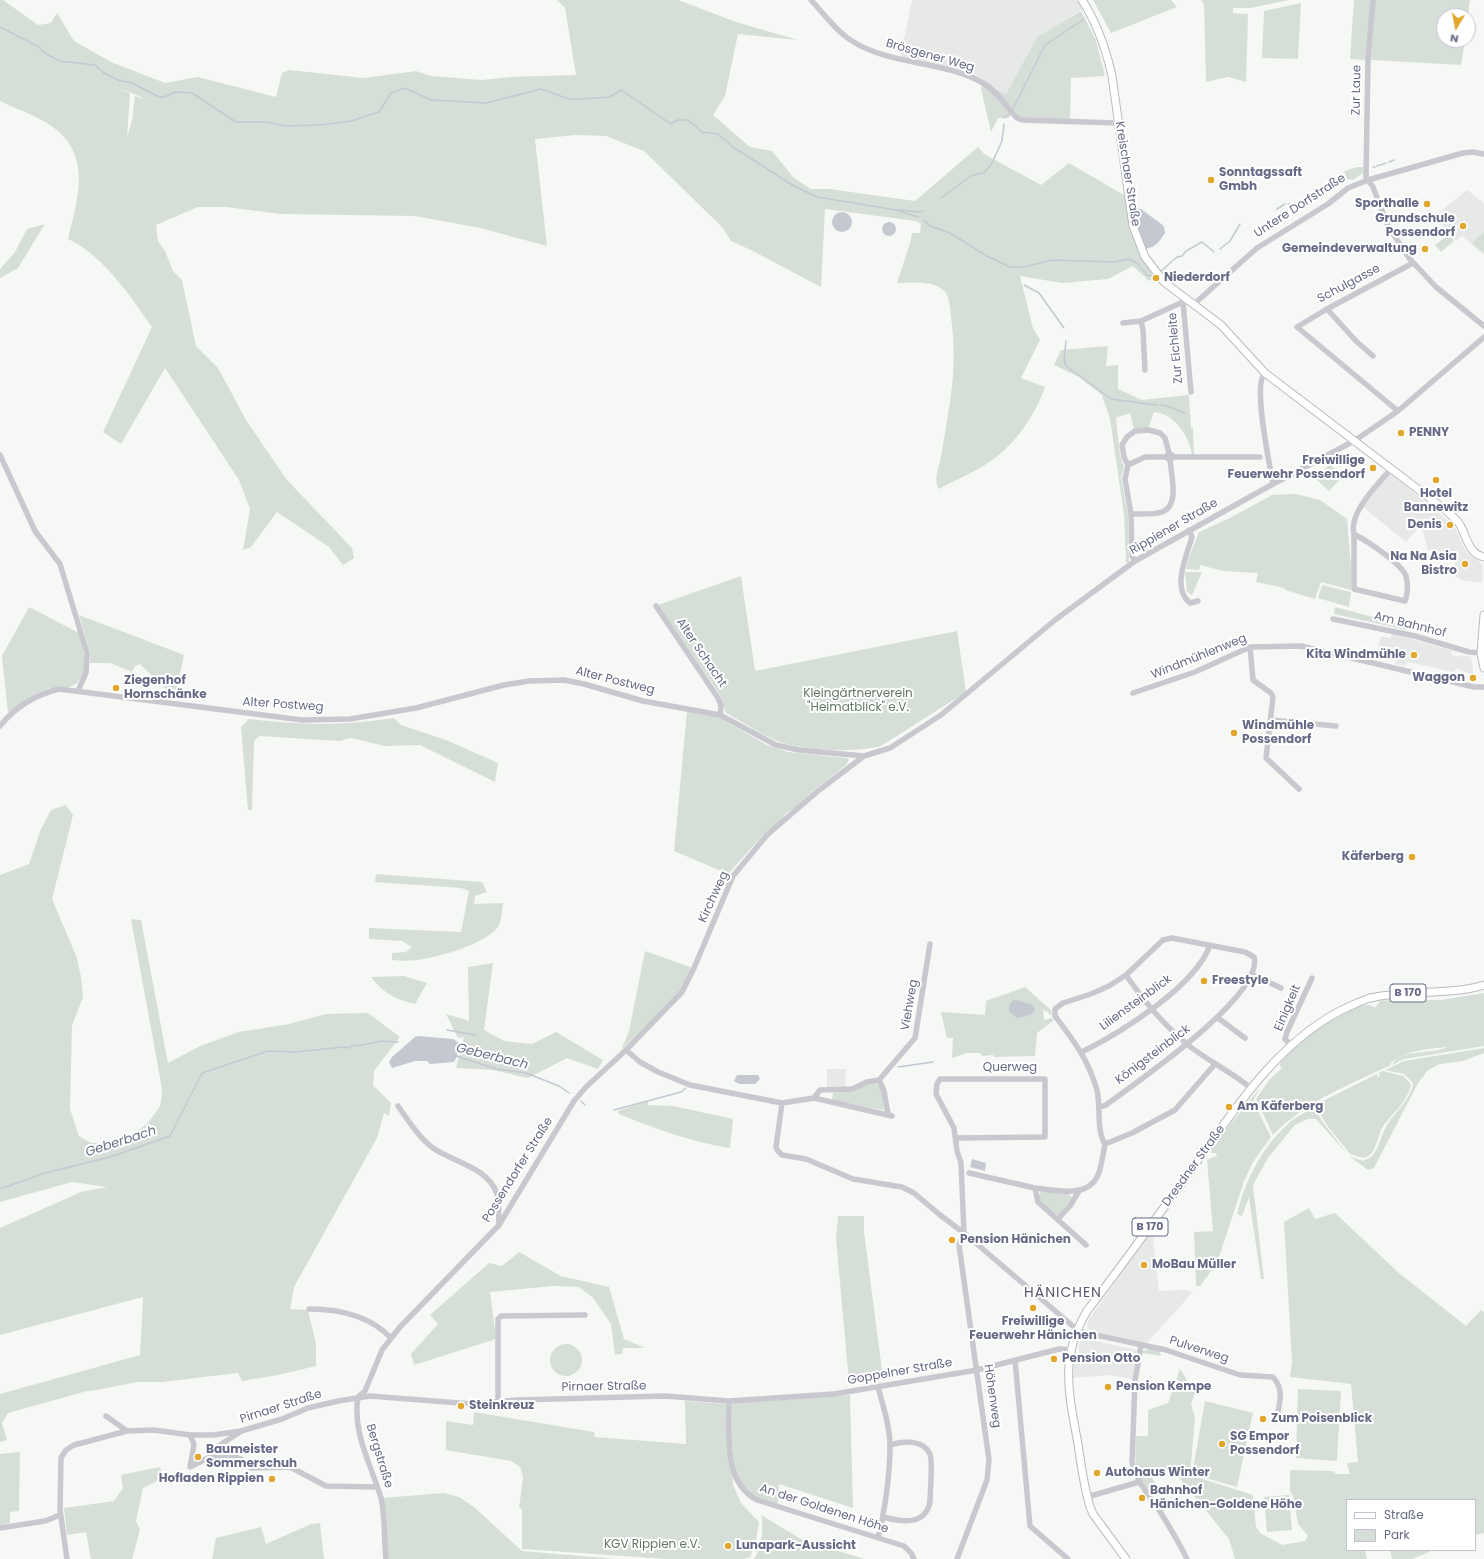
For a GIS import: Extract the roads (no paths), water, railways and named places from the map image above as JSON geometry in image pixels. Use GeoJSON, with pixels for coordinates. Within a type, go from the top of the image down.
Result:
{"type":"FeatureCollection","features":[{"type":"Feature","properties":{"kind":"main road","name":"Kreischaer Straße"},"geometry":{"type":"LineString","coordinates":[[1082,0],[1089,10],[1107,54],[1133,226],[1145,257],[1164,282],[1188,302],[1221,325],[1265,373],[1448,512],[1461,526],[1470,547],[1480,556],[1484,557]]}},
{"type":"Feature","properties":{"kind":"main road"},"geometry":{"type":"LineString","coordinates":[[1484,615],[1481,652],[1484,668]]}},
{"type":"Feature","properties":{"kind":"main road","name":"Dresdner Straße"},"geometry":{"type":"LineString","coordinates":[[1126,1559],[1093,1514],[1087,1497],[1068,1386],[1068,1367],[1071,1350],[1077,1329],[1087,1311],[1252,1088],[1291,1045],[1310,1028],[1332,1014],[1370,998],[1408,993],[1446,992],[1469,989],[1484,985]]}},
{"type":"Feature","properties":{"kind":"street","name":"Brösgener Weg"},"geometry":{"type":"LineString","coordinates":[[811,0],[835,27],[852,41],[870,51],[961,74],[983,83],[993,90],[1017,118],[1022,120],[1118,123]]}},
{"type":"Feature","properties":{"kind":"street","name":"Zur Laue"},"geometry":{"type":"LineString","coordinates":[[1368,180],[1368,60],[1373,0]]}},
{"type":"Feature","properties":{"kind":"street","name":"Untere Dorfstraße"},"geometry":{"type":"LineString","coordinates":[[1188,302],[1257,248],[1327,204],[1348,188],[1368,180],[1464,153],[1473,152],[1484,154]]}},
{"type":"Feature","properties":{"kind":"street"},"geometry":{"type":"LineString","coordinates":[[1368,180],[1388,226],[1413,263],[1436,287],[1484,326]]}},
{"type":"Feature","properties":{"kind":"street","name":"Schulgasse"},"geometry":{"type":"LineString","coordinates":[[1398,411],[1297,327],[1327,309],[1413,263]]}},
{"type":"Feature","properties":{"kind":"street","name":"Zur Eichleite"},"geometry":{"type":"LineString","coordinates":[[1123,323],[1141,321],[1188,302],[1191,392]]}},
{"type":"Feature","properties":{"kind":"street"},"geometry":{"type":"LineString","coordinates":[[1327,309],[1341,326],[1373,356]]}},
{"type":"Feature","properties":{"kind":"street"},"geometry":{"type":"LineString","coordinates":[[1141,321],[1144,330],[1145,370]]}},
{"type":"Feature","properties":{"kind":"street","name":"Rippiener Straße"},"geometry":{"type":"LineString","coordinates":[[864,756],[885,750],[941,715],[1055,620],[1135,561],[1189,530],[1354,441],[1398,411],[1484,337]]}},
{"type":"Feature","properties":{"kind":"street"},"geometry":{"type":"LineString","coordinates":[[1265,373],[1261,378],[1262,421],[1273,484]]}},
{"type":"Feature","properties":{"kind":"street"},"geometry":{"type":"LineString","coordinates":[[1131,514],[1161,513],[1168,509],[1173,499],[1170,457],[1165,438],[1160,433],[1149,430],[1135,431],[1127,437],[1122,446],[1124,457],[1128,465],[1125,479],[1131,514],[1132,556],[1135,561]]}},
{"type":"Feature","properties":{"kind":"street"},"geometry":{"type":"LineString","coordinates":[[0,455],[35,531],[60,564],[78,620],[87,653],[88,665],[78,691],[59,689],[39,696],[10,714],[0,726]]}},
{"type":"Feature","properties":{"kind":"street"},"geometry":{"type":"LineString","coordinates":[[1128,465],[1145,457],[1260,457]]}},
{"type":"Feature","properties":{"kind":"street"},"geometry":{"type":"LineString","coordinates":[[1354,534],[1400,568],[1405,575],[1407,585],[1405,601],[1354,588],[1353,529],[1355,516],[1392,468]]}},
{"type":"Feature","properties":{"kind":"street"},"geometry":{"type":"LineString","coordinates":[[1189,530],[1192,537],[1183,565],[1182,584],[1186,600],[1190,603],[1198,601]]}},
{"type":"Feature","properties":{"kind":"street","name":"Alter Schacht"},"geometry":{"type":"LineString","coordinates":[[656,606],[718,698],[721,706],[720,715]]}},
{"type":"Feature","properties":{"kind":"street","name":"Am Bahnhof"},"geometry":{"type":"LineString","coordinates":[[1333,619],[1415,636],[1469,652],[1481,652]]}},
{"type":"Feature","properties":{"kind":"street","name":"Windmühlenweg"},"geometry":{"type":"LineString","coordinates":[[1133,693],[1195,672],[1250,647],[1301,646],[1474,688],[1484,687]]}},
{"type":"Feature","properties":{"kind":"street"},"geometry":{"type":"LineString","coordinates":[[1250,647],[1253,680],[1271,693],[1273,697],[1266,758],[1299,789]]}},
{"type":"Feature","properties":{"kind":"street","name":"Alter Postweg"},"geometry":{"type":"LineString","coordinates":[[78,691],[302,720],[366,718],[416,708],[504,685],[529,681],[564,680],[584,684],[643,701],[720,715],[776,745],[798,750],[864,756]]}},
{"type":"Feature","properties":{"kind":"street"},"geometry":{"type":"LineString","coordinates":[[1270,720],[1336,726]]}},
{"type":"Feature","properties":{"kind":"street","name":"Kirchweg"},"geometry":{"type":"LineString","coordinates":[[626,1050],[682,992],[734,876],[767,835],[818,791],[864,756]]}},
{"type":"Feature","properties":{"kind":"street"},"geometry":{"type":"LineString","coordinates":[[969,1173],[1035,1188],[1079,1191],[1093,1184],[1098,1175],[1105,1144],[1101,1131],[1100,1107],[1092,1077],[1082,1052],[1055,1016],[1054,1012],[1062,1003],[1091,994],[1126,975],[1162,940],[1172,938],[1250,953],[1255,962],[1251,974],[1281,988]]}},
{"type":"Feature","properties":{"kind":"street","name":"Viehweg"},"geometry":{"type":"LineString","coordinates":[[879,1080],[915,1038],[930,944]]}},
{"type":"Feature","properties":{"kind":"street","name":"Liliensteinblick"},"geometry":{"type":"LineString","coordinates":[[1082,1052],[1152,1008],[1189,977],[1208,951],[1210,945]]}},
{"type":"Feature","properties":{"kind":"street","name":"Königsteinblick"},"geometry":{"type":"LineString","coordinates":[[1100,1107],[1106,1105],[1187,1044],[1218,1018],[1236,996],[1251,974]]}},
{"type":"Feature","properties":{"kind":"street"},"geometry":{"type":"LineString","coordinates":[[1126,975],[1138,993],[1187,1044],[1252,1088]]}},
{"type":"Feature","properties":{"kind":"street","name":"Einigkeit"},"geometry":{"type":"LineString","coordinates":[[1291,1045],[1286,1039],[1287,1032],[1312,978]]}},
{"type":"Feature","properties":{"kind":"street"},"geometry":{"type":"LineString","coordinates":[[1218,1018],[1245,1038]]}},
{"type":"Feature","properties":{"kind":"street"},"geometry":{"type":"LineString","coordinates":[[626,1050],[640,1062],[681,1083],[782,1103],[814,1098],[890,1115],[884,1091],[879,1080],[867,1082],[852,1089],[820,1090],[814,1098]]}},
{"type":"Feature","properties":{"kind":"street","name":"Possendorfer Straße"},"geometry":{"type":"LineString","coordinates":[[358,1397],[365,1391],[376,1363],[391,1338],[499,1225],[574,1101],[597,1076],[626,1050]]}},
{"type":"Feature","properties":{"kind":"street"},"geometry":{"type":"LineString","coordinates":[[1105,1144],[1132,1133],[1175,1110],[1215,1064]]}},
{"type":"Feature","properties":{"kind":"street","name":"Querweg"},"geometry":{"type":"LineString","coordinates":[[956,1138],[1045,1138],[1045,1079],[940,1079],[937,1084],[936,1094],[954,1128],[957,1152],[961,1163],[964,1233]]}},
{"type":"Feature","properties":{"kind":"street"},"geometry":{"type":"LineString","coordinates":[[782,1103],[776,1146],[777,1150],[782,1155],[806,1159],[854,1179],[902,1187],[914,1193],[964,1233],[1077,1329]]}},
{"type":"Feature","properties":{"kind":"street"},"geometry":{"type":"LineString","coordinates":[[398,1106],[416,1130],[433,1148],[466,1164],[480,1173],[491,1184],[496,1192],[498,1202],[499,1225]]}},
{"type":"Feature","properties":{"kind":"street"},"geometry":{"type":"LineString","coordinates":[[1035,1188],[1038,1202],[1086,1245]]}},
{"type":"Feature","properties":{"kind":"street"},"geometry":{"type":"LineString","coordinates":[[1058,1219],[1070,1206],[1079,1191]]}},
{"type":"Feature","properties":{"kind":"street","name":"Höhenweg"},"geometry":{"type":"LineString","coordinates":[[957,1559],[988,1480],[989,1470],[977,1370],[959,1245],[964,1233]]}},
{"type":"Feature","properties":{"kind":"street"},"geometry":{"type":"LineString","coordinates":[[309,1309],[340,1312],[367,1320],[382,1329],[391,1338]]}},
{"type":"Feature","properties":{"kind":"street"},"geometry":{"type":"LineString","coordinates":[[498,1401],[498,1319],[501,1316],[585,1316]]}},
{"type":"Feature","properties":{"kind":"street","name":"Pulverweg"},"geometry":{"type":"LineString","coordinates":[[1077,1329],[1087,1333],[1181,1355],[1240,1375],[1273,1377],[1279,1384],[1280,1389],[1276,1417]]}},
{"type":"Feature","properties":{"kind":"street"},"geometry":{"type":"LineString","coordinates":[[1141,1345],[1136,1376],[1132,1462],[1139,1482],[1160,1512],[1187,1559]]}},
{"type":"Feature","properties":{"kind":"street","name":"Goppelner Straße"},"geometry":{"type":"LineString","coordinates":[[729,1400],[834,1394],[977,1370],[1059,1349],[1071,1350]]}},
{"type":"Feature","properties":{"kind":"street"},"geometry":{"type":"LineString","coordinates":[[1015,1360],[1030,1526],[1068,1559]]}},
{"type":"Feature","properties":{"kind":"street"},"geometry":{"type":"LineString","coordinates":[[878,1387],[887,1422],[890,1445],[883,1517],[878,1538]]}},
{"type":"Feature","properties":{"kind":"street","name":"Pirnaer Straße"},"geometry":{"type":"LineString","coordinates":[[60,1515],[60,1467],[61,1458],[66,1450],[74,1445],[98,1437],[127,1431],[154,1430],[190,1435],[214,1435],[241,1431],[282,1419],[308,1408],[358,1397],[370,1396],[472,1404],[498,1401],[665,1396],[729,1400]]}},
{"type":"Feature","properties":{"kind":"street","name":"Bergstraße"},"geometry":{"type":"LineString","coordinates":[[358,1397],[356,1406],[358,1431],[381,1498],[386,1559]]}},
{"type":"Feature","properties":{"kind":"street","name":"An der Goldenen Höhe"},"geometry":{"type":"LineString","coordinates":[[729,1400],[732,1468],[736,1481],[748,1495],[757,1500],[904,1546],[912,1553],[914,1559]]}},
{"type":"Feature","properties":{"kind":"street"},"geometry":{"type":"LineString","coordinates":[[106,1416],[127,1431]]}},
{"type":"Feature","properties":{"kind":"street"},"geometry":{"type":"LineString","coordinates":[[220,1457],[217,1447],[241,1431]]}},
{"type":"Feature","properties":{"kind":"street"},"geometry":{"type":"LineString","coordinates":[[190,1435],[194,1444],[190,1467],[212,1456],[235,1457],[241,1459],[251,1468],[290,1468],[326,1486],[376,1487]]}},
{"type":"Feature","properties":{"kind":"street"},"geometry":{"type":"LineString","coordinates":[[883,1517],[911,1521],[915,1520],[924,1515],[930,1502],[930,1455],[926,1448],[916,1443],[898,1442],[890,1445]]}},
{"type":"Feature","properties":{"kind":"street"},"geometry":{"type":"LineString","coordinates":[[1087,1497],[1139,1482]]}},
{"type":"Feature","properties":{"kind":"street"},"geometry":{"type":"LineString","coordinates":[[0,1528],[45,1520],[60,1515],[67,1559]]}},
{"type":"Feature","properties":{"kind":"waterway"},"geometry":{"type":"LineString","coordinates":[[1013,109],[1045,45],[1084,19]]}},
{"type":"Feature","properties":{"kind":"waterway"},"geometry":{"type":"LineString","coordinates":[[0,27],[37,46],[48,55],[60,61],[95,65],[104,73],[118,80],[132,83],[159,97],[164,97],[176,92],[192,93],[236,122],[267,122],[284,126],[320,125],[351,121],[379,112],[391,93],[405,88],[431,100],[486,103],[541,89],[569,99],[610,97],[621,90],[671,124],[678,120],[688,120],[702,132],[718,134],[733,147],[794,186],[817,197],[896,210],[918,217]]}},
{"type":"Feature","properties":{"kind":"waterway"},"geometry":{"type":"LineString","coordinates":[[1004,118],[1009,114]]}},
{"type":"Feature","properties":{"kind":"waterway"},"geometry":{"type":"LineString","coordinates":[[941,198],[971,176],[983,173],[991,165],[1002,141],[1004,124]]}},
{"type":"Feature","properties":{"kind":"waterway"},"geometry":{"type":"LineString","coordinates":[[1389,162],[1394,160]]}},
{"type":"Feature","properties":{"kind":"waterway"},"geometry":{"type":"LineString","coordinates":[[1377,166],[1386,163]]}},
{"type":"Feature","properties":{"kind":"waterway"},"geometry":{"type":"LineString","coordinates":[[1311,200],[1313,198],[1314,189]]}},
{"type":"Feature","properties":{"kind":"waterway"},"geometry":{"type":"LineString","coordinates":[[1277,209],[1285,204]]}},
{"type":"Feature","properties":{"kind":"waterway"},"geometry":{"type":"LineString","coordinates":[[1288,204],[1297,207],[1301,206]]}},
{"type":"Feature","properties":{"kind":"waterway"},"geometry":{"type":"LineString","coordinates":[[898,210],[923,211]]}},
{"type":"Feature","properties":{"kind":"waterway"},"geometry":{"type":"LineString","coordinates":[[924,220],[930,226],[950,233],[987,256],[1010,267],[1024,267],[1052,260],[1114,262],[1129,259],[1137,263],[1147,275],[1152,276]]}},
{"type":"Feature","properties":{"kind":"waterway"},"geometry":{"type":"LineString","coordinates":[[1220,249],[1230,241],[1240,224]]}},
{"type":"Feature","properties":{"kind":"waterway"},"geometry":{"type":"LineString","coordinates":[[1160,272],[1177,257],[1182,256],[1186,251],[1202,242],[1214,252]]}},
{"type":"Feature","properties":{"kind":"waterway"},"geometry":{"type":"LineString","coordinates":[[1024,285],[1039,293],[1064,328]]}},
{"type":"Feature","properties":{"kind":"waterway"},"geometry":{"type":"LineString","coordinates":[[1066,341],[1064,359],[1066,366],[1111,399],[1157,405]]}},
{"type":"Feature","properties":{"kind":"waterway"},"geometry":{"type":"LineString","coordinates":[[1161,405],[1185,413]]}},
{"type":"Feature","properties":{"kind":"waterway"},"geometry":{"type":"LineString","coordinates":[[447,1030],[476,1035]]}},
{"type":"Feature","properties":{"kind":"waterway","name":"Geberbach"},"geometry":{"type":"LineString","coordinates":[[0,1189],[45,1173],[110,1157],[170,1136],[202,1073],[268,1051],[296,1052],[344,1047],[350,1048],[352,1045],[357,1046],[382,1041],[398,1042]]}},
{"type":"Feature","properties":{"kind":"waterway","name":"Geberbach"},"geometry":{"type":"LineString","coordinates":[[456,1056],[497,1069],[526,1073],[559,1086],[569,1093]]}},
{"type":"Feature","properties":{"kind":"waterway","name":"Geberbach"},"geometry":{"type":"LineString","coordinates":[[898,1067],[933,1062]]}},
{"type":"Feature","properties":{"kind":"waterway","name":"Geberbach"},"geometry":{"type":"LineString","coordinates":[[614,1110],[681,1092],[686,1088]]}},
{"type":"Feature","properties":{"kind":"waterway","name":"Geberbach"},"geometry":{"type":"LineString","coordinates":[[581,1101],[585,1105]]}},
{"type":"Feature","properties":{"kind":"place","name":"Sonntagssaft Gmbh"},"geometry":{"type":"Point","coordinates":[1211,180]}},
{"type":"Feature","properties":{"kind":"place","name":"Sporthalle"},"geometry":{"type":"Point","coordinates":[1427,204]}},
{"type":"Feature","properties":{"kind":"place","name":"Grundschule Possendorf"},"geometry":{"type":"Point","coordinates":[1463,226]}},
{"type":"Feature","properties":{"kind":"place","name":"Gemeindeverwaltung"},"geometry":{"type":"Point","coordinates":[1425,249]}},
{"type":"Feature","properties":{"kind":"place","name":"Niederdorf"},"geometry":{"type":"Point","coordinates":[1156,278]}},
{"type":"Feature","properties":{"kind":"place","name":"PENNY"},"geometry":{"type":"Point","coordinates":[1401,433]}},
{"type":"Feature","properties":{"kind":"place","name":"Freiwillige Feuerwehr Possendorf"},"geometry":{"type":"Point","coordinates":[1373,468]}},
{"type":"Feature","properties":{"kind":"place","name":"Hotel Bannewitz"},"geometry":{"type":"Point","coordinates":[1436,480]}},
{"type":"Feature","properties":{"kind":"place","name":"Denis"},"geometry":{"type":"Point","coordinates":[1450,525]}},
{"type":"Feature","properties":{"kind":"place","name":"Na Na Asia Bistro"},"geometry":{"type":"Point","coordinates":[1465,564]}},
{"type":"Feature","properties":{"kind":"place","name":"Kita Windmühle"},"geometry":{"type":"Point","coordinates":[1414,655]}},
{"type":"Feature","properties":{"kind":"place","name":"Waggon"},"geometry":{"type":"Point","coordinates":[1473,678]}},
{"type":"Feature","properties":{"kind":"place","name":"Ziegenhof Hornschänke"},"geometry":{"type":"Point","coordinates":[116,688]}},
{"type":"Feature","properties":{"kind":"place","name":"Windmühle Possendorf"},"geometry":{"type":"Point","coordinates":[1234,733]}},
{"type":"Feature","properties":{"kind":"place","name":"Käferberg"},"geometry":{"type":"Point","coordinates":[1412,857]}},
{"type":"Feature","properties":{"kind":"place","name":"Freestyle"},"geometry":{"type":"Point","coordinates":[1204,981]}},
{"type":"Feature","properties":{"kind":"place","name":"Am Käferberg"},"geometry":{"type":"Point","coordinates":[1229,1107]}},
{"type":"Feature","properties":{"kind":"place","name":"Pension Hänichen"},"geometry":{"type":"Point","coordinates":[952,1240]}},
{"type":"Feature","properties":{"kind":"place","name":"MoBau Müller"},"geometry":{"type":"Point","coordinates":[1144,1265]}},
{"type":"Feature","properties":{"kind":"place","name":"Freiwillige Feuerwehr Hänichen"},"geometry":{"type":"Point","coordinates":[1033,1308]}},
{"type":"Feature","properties":{"kind":"place","name":"Pension Otto"},"geometry":{"type":"Point","coordinates":[1054,1359]}},
{"type":"Feature","properties":{"kind":"place","name":"Pension Kempe"},"geometry":{"type":"Point","coordinates":[1108,1387]}},
{"type":"Feature","properties":{"kind":"place","name":"Steinkreuz"},"geometry":{"type":"Point","coordinates":[461,1406]}},
{"type":"Feature","properties":{"kind":"place","name":"Zum Poisenblick"},"geometry":{"type":"Point","coordinates":[1263,1419]}},
{"type":"Feature","properties":{"kind":"place","name":"SG Empor Possendorf"},"geometry":{"type":"Point","coordinates":[1222,1444]}},
{"type":"Feature","properties":{"kind":"place","name":"Baumeister Sommerschuh"},"geometry":{"type":"Point","coordinates":[198,1457]}},
{"type":"Feature","properties":{"kind":"place","name":"Autohaus Winter"},"geometry":{"type":"Point","coordinates":[1097,1473]}},
{"type":"Feature","properties":{"kind":"place","name":"Hofladen Rippien"},"geometry":{"type":"Point","coordinates":[272,1479]}},
{"type":"Feature","properties":{"kind":"place","name":"Bahnhof Hänichen-Goldene Höhe"},"geometry":{"type":"Point","coordinates":[1142,1498]}},
{"type":"Feature","properties":{"kind":"place","name":"Lunapark-Aussicht"},"geometry":{"type":"Point","coordinates":[728,1546]}},
{"type":"Feature","properties":{"kind":"district","name":"HÄNICHEN"},"geometry":{"type":"Point","coordinates":[1063,1293]}},
{"type":"Feature","properties":{"kind":"park label","name":"Kleingärtnerverein \"Heimatblick\" e.V."},"geometry":{"type":"Point","coordinates":[858,701]}},
{"type":"Feature","properties":{"kind":"park label","name":"KGV Rippien e.V."},"geometry":{"type":"Point","coordinates":[652,1545]}}]}
